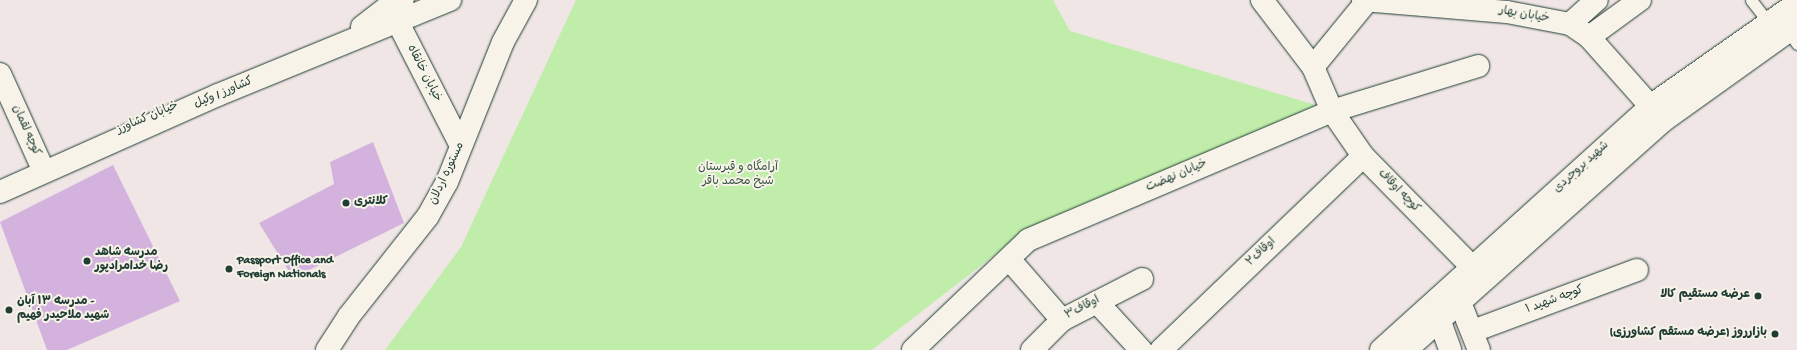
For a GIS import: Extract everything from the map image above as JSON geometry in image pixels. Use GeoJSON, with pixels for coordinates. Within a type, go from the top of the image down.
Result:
{"type":"FeatureCollection","features":[{"type":"Feature","properties":{"kind":"street","name":"خیابان کشاورز"},"geometry":{"type":"LineString","coordinates":[[0,183],[362,27],[394,10],[445,0]]}},
{"type":"Feature","properties":{"kind":"street","name":"کشاورز / وکیل"},"geometry":{"type":"LineString","coordinates":[[0,192],[218,95],[394,10],[450,0]]}},
{"type":"Feature","properties":{"kind":"street","name":"مستوره اردلان"},"geometry":{"type":"LineString","coordinates":[[327,350],[349,316],[428,216],[461,146],[503,42],[526,0]]}},
{"type":"Feature","properties":{"kind":"street","name":"کوچه اوقاف"},"geometry":{"type":"LineString","coordinates":[[1262,0],[1313,67],[1332,111],[1363,156],[1472,267]]}},
{"type":"Feature","properties":{"kind":"street"},"geometry":{"type":"LineString","coordinates":[[1313,67],[1365,0]]}},
{"type":"Feature","properties":{"kind":"street","name":"خیابان بهار"},"geometry":{"type":"LineString","coordinates":[[1365,0],[1506,12],[1570,24],[1589,37],[1658,112]]}},
{"type":"Feature","properties":{"kind":"street"},"geometry":{"type":"LineString","coordinates":[[1570,24],[1597,0]]}},
{"type":"Feature","properties":{"kind":"street"},"geometry":{"type":"LineString","coordinates":[[1589,37],[1640,0]]}},
{"type":"Feature","properties":{"kind":"street","name":"شهید بروجردی"},"geometry":{"type":"LineString","coordinates":[[1381,350],[1472,267],[1768,22],[1797,3]]}},
{"type":"Feature","properties":{"kind":"street","name":"خیابان خانقاه"},"geometry":{"type":"LineString","coordinates":[[394,10],[461,146]]}},
{"type":"Feature","properties":{"kind":"street","name":"شهید بروجردی"},"geometry":{"type":"LineString","coordinates":[[1406,350],[1658,112],[1794,33]]}},
{"type":"Feature","properties":{"kind":"street","name":"خیابان نهضت"},"geometry":{"type":"LineString","coordinates":[[913,350],[1028,240],[1332,111],[1478,66]]}},
{"type":"Feature","properties":{"kind":"street","name":"کوچه لقمان"},"geometry":{"type":"LineString","coordinates":[[0,74],[41,165]]}},
{"type":"Feature","properties":{"kind":"street","name":"اوقاف۲"},"geometry":{"type":"LineString","coordinates":[[1161,350],[1363,156]]}},
{"type":"Feature","properties":{"kind":"street"},"geometry":{"type":"LineString","coordinates":[[1009,259],[1062,320]]}},
{"type":"Feature","properties":{"kind":"street","name":"کوچه شهید ۱"},"geometry":{"type":"LineString","coordinates":[[1476,341],[1637,270]]}},
{"type":"Feature","properties":{"kind":"street","name":"اوقاف۳"},"geometry":{"type":"LineString","coordinates":[[1032,350],[1062,320],[1142,279]]}},
{"type":"Feature","properties":{"kind":"street"},"geometry":{"type":"LineString","coordinates":[[1459,300],[1476,341]]}},
{"type":"Feature","properties":{"kind":"street"},"geometry":{"type":"LineString","coordinates":[[1097,302],[1141,350]]}},
{"type":"Feature","properties":{"kind":"street"},"geometry":{"type":"LineString","coordinates":[[1439,319],[1450,350]]}},
{"type":"Feature","properties":{"kind":"lane"},"geometry":{"type":"LineString","coordinates":[[1751,0],[1768,22]]}},
{"type":"Feature","properties":{"kind":"green space","name":"آرامگاه و قبرستان شیخ محمد باقر"},"geometry":{"type":"Polygon","coordinates":[[[576,0],[1053,0],[1070,31],[1319,106],[1023,233],[872,350],[385,350],[461,247],[576,0]]]}},
{"type":"Feature","properties":{"kind":"building","name":"کلانتری"},"geometry":{"type":"Polygon","coordinates":[[[373,142],[404,223],[293,278],[259,223],[334,184],[330,162],[373,142]]]}},
{"type":"Feature","properties":{"kind":"building","name":"مدرسه شاهد رضا خدامرادپور"},"geometry":{"type":"Polygon","coordinates":[[[113,165],[180,301],[67,350],[47,350],[0,222],[113,165]]]}},
{"type":"Feature","properties":{"kind":"place","name":"کلانتری"},"geometry":{"type":"Point","coordinates":[346,203]}},
{"type":"Feature","properties":{"kind":"place","name":"مدرسه شاهد رضا خدامرادپور"},"geometry":{"type":"Point","coordinates":[87,261]}},
{"type":"Feature","properties":{"kind":"place","name":"Passport Office and Foreign Nationals"},"geometry":{"type":"Point","coordinates":[229,269]}},
{"type":"Feature","properties":{"kind":"place","name":"عرضه مستقیم کالا"},"geometry":{"type":"Point","coordinates":[1758,296]}},
{"type":"Feature","properties":{"kind":"place","name":"مدرسه ۱۳ آبان - شهید ملاحیدر فهیم"},"geometry":{"type":"Point","coordinates":[9,310]}},
{"type":"Feature","properties":{"kind":"place","name":"بازارروز (عرضه مستقم کشاورزی)"},"geometry":{"type":"Point","coordinates":[1775,334]}}]}
